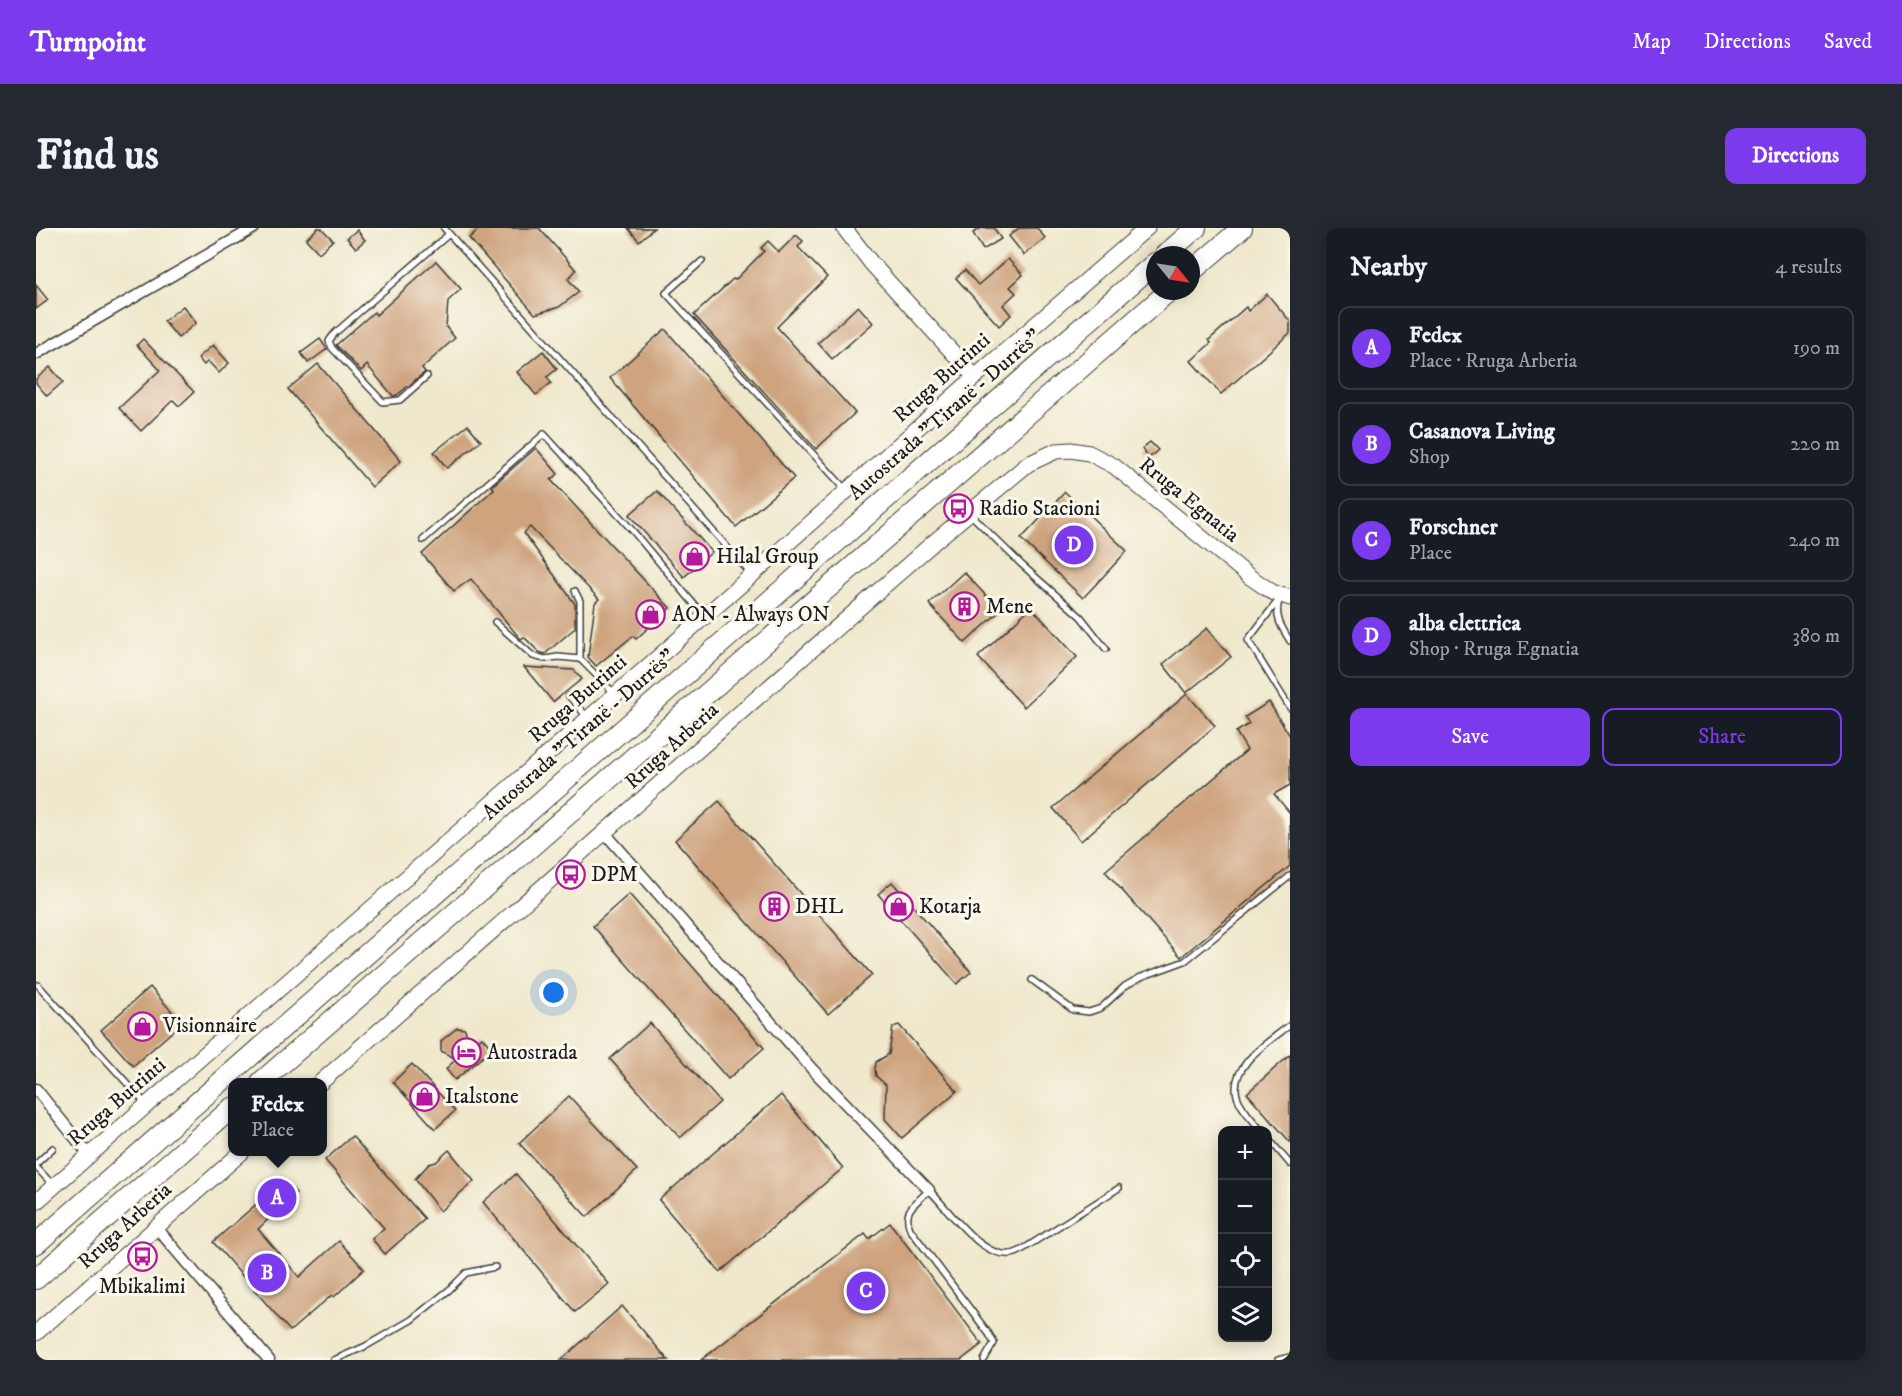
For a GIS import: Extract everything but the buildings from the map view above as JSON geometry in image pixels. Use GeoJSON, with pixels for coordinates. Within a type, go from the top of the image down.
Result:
{"type":"FeatureCollection","features":[{"type":"Feature","properties":{"kind":"highway"},"geometry":{"type":"LineString","coordinates":[[1175,246],[1196,228]]}},
{"type":"Feature","properties":{"kind":"highway"},"geometry":{"type":"LineString","coordinates":[[1200,264],[1242,228]]}},
{"type":"Feature","properties":{"kind":"highway","name":"Autostrada \"Tiranë - Durrës\""},"geometry":{"type":"LineString","coordinates":[[36,1244],[1146,271]]}},
{"type":"Feature","properties":{"kind":"highway"},"geometry":{"type":"LineString","coordinates":[[267,1078],[1159,300]]}},
{"type":"Feature","properties":{"kind":"highway"},"geometry":{"type":"LineString","coordinates":[[36,1279],[228,1111]]}},
{"type":"Feature","properties":{"kind":"main road"},"geometry":{"type":"LineString","coordinates":[[844,228],[872,264],[975,376]]}},
{"type":"Feature","properties":{"kind":"main road","name":"Rruga Butrinti"},"geometry":{"type":"LineString","coordinates":[[36,1202],[847,491],[898,439],[1147,228]]}},
{"type":"Feature","properties":{"kind":"main road","name":"Rruga Egnatia"},"geometry":{"type":"LineString","coordinates":[[1056,451],[1071,450],[1089,453],[1114,465],[1250,577],[1286,598]]}},
{"type":"Feature","properties":{"kind":"main road","name":"Rruga Arberia"},"geometry":{"type":"LineString","coordinates":[[327,1078],[969,513],[1028,464],[1056,451]]}},
{"type":"Feature","properties":{"kind":"main road","name":"Rruga Arberia"},"geometry":{"type":"LineString","coordinates":[[36,1333],[237,1156]]}},
{"type":"Feature","properties":{"kind":"street"},"geometry":{"type":"LineString","coordinates":[[36,354],[254,228]]}},
{"type":"Feature","properties":{"kind":"street"},"geometry":{"type":"LineString","coordinates":[[605,833],[812,1069],[929,1190]]}},
{"type":"Feature","properties":{"kind":"street"},"geometry":{"type":"LineString","coordinates":[[36,1089],[89,1155]]}},
{"type":"Feature","properties":{"kind":"street"},"geometry":{"type":"LineString","coordinates":[[156,1227],[269,1360]]}},
{"type":"Feature","properties":{"kind":"lane"},"geometry":{"type":"LineString","coordinates":[[444,228],[752,575]]}},
{"type":"Feature","properties":{"kind":"lane"},"geometry":{"type":"LineString","coordinates":[[427,376],[400,400],[383,402],[332,348],[329,341],[335,333],[449,234]]}},
{"type":"Feature","properties":{"kind":"lane"},"geometry":{"type":"LineString","coordinates":[[702,261],[666,293],[847,491]]}},
{"type":"Feature","properties":{"kind":"lane"},"geometry":{"type":"LineString","coordinates":[[423,540],[544,434],[638,537],[704,616]]}},
{"type":"Feature","properties":{"kind":"lane"},"geometry":{"type":"LineString","coordinates":[[969,513],[1021,564],[1081,617],[1106,649]]}},
{"type":"Feature","properties":{"kind":"lane"},"geometry":{"type":"LineString","coordinates":[[575,591],[580,602],[578,641],[580,659],[615,694]]}},
{"type":"Feature","properties":{"kind":"lane"},"geometry":{"type":"LineString","coordinates":[[1286,598],[1277,611],[1278,620],[1290,641]]}},
{"type":"Feature","properties":{"kind":"lane"},"geometry":{"type":"LineString","coordinates":[[1286,598],[1248,640],[1290,708]]}},
{"type":"Feature","properties":{"kind":"lane"},"geometry":{"type":"LineString","coordinates":[[495,622],[533,656],[544,659],[558,657],[580,659]]}},
{"type":"Feature","properties":{"kind":"lane"},"geometry":{"type":"LineString","coordinates":[[569,696],[588,718]]}},
{"type":"Feature","properties":{"kind":"lane"},"geometry":{"type":"LineString","coordinates":[[1032,980],[1073,1010],[1089,1012],[1101,1008],[1125,986],[1141,977],[1185,961],[1290,876]]}},
{"type":"Feature","properties":{"kind":"lane"},"geometry":{"type":"LineString","coordinates":[[38,985],[146,1105]]}},
{"type":"Feature","properties":{"kind":"lane"},"geometry":{"type":"LineString","coordinates":[[1258,1126],[1243,1108],[1237,1096],[1238,1076],[1252,1057],[1290,1025]]}},
{"type":"Feature","properties":{"kind":"lane"},"geometry":{"type":"LineString","coordinates":[[1272,1143],[1290,1164]]}},
{"type":"Feature","properties":{"kind":"lane"},"geometry":{"type":"LineString","coordinates":[[53,1149],[36,1165],[54,1186]]}},
{"type":"Feature","properties":{"kind":"lane"},"geometry":{"type":"LineString","coordinates":[[984,1360],[994,1343],[910,1229],[906,1219],[907,1212],[929,1190],[975,1240],[995,1252],[1006,1255],[1018,1252],[1119,1188]]}},
{"type":"Feature","properties":{"kind":"lane"},"geometry":{"type":"LineString","coordinates":[[334,1360],[366,1346],[411,1320],[449,1290],[466,1273],[495,1267]]}},
{"type":"Feature","properties":{"kind":"lane"},"geometry":{"type":"LineString","coordinates":[[1278,1360],[1290,1357]]}},
{"type":"Feature","properties":{"kind":"place","name":"Radio Stacioni"},"geometry":{"type":"Point","coordinates":[958,509]}},
{"type":"Feature","properties":{"kind":"place","name":"alba elettrica"},"geometry":{"type":"Point","coordinates":[1074,545]}},
{"type":"Feature","properties":{"kind":"place","name":"Hilal Group"},"geometry":{"type":"Point","coordinates":[695,557]}},
{"type":"Feature","properties":{"kind":"place","name":"Mene"},"geometry":{"type":"Point","coordinates":[965,607]}},
{"type":"Feature","properties":{"kind":"place","name":"AON - Always ON"},"geometry":{"type":"Point","coordinates":[651,615]}},
{"type":"Feature","properties":{"kind":"place","name":"DPM"},"geometry":{"type":"Point","coordinates":[570,875]}},
{"type":"Feature","properties":{"kind":"place","name":"DHL"},"geometry":{"type":"Point","coordinates":[774,907]}},
{"type":"Feature","properties":{"kind":"place","name":"Kotarja"},"geometry":{"type":"Point","coordinates":[898,907]}},
{"type":"Feature","properties":{"kind":"place","name":"Visionnaire"},"geometry":{"type":"Point","coordinates":[142,1026]}},
{"type":"Feature","properties":{"kind":"place","name":"Autostrada"},"geometry":{"type":"Point","coordinates":[466,1053]}},
{"type":"Feature","properties":{"kind":"place","name":"Italstone"},"geometry":{"type":"Point","coordinates":[424,1097]}},
{"type":"Feature","properties":{"kind":"place","name":"Fedex"},"geometry":{"type":"Point","coordinates":[277,1198]}},
{"type":"Feature","properties":{"kind":"place","name":"Mbikalimi"},"geometry":{"type":"Point","coordinates":[142,1256]}},
{"type":"Feature","properties":{"kind":"place","name":"Casanova Living"},"geometry":{"type":"Point","coordinates":[267,1273]}},
{"type":"Feature","properties":{"kind":"place","name":"Forschner"},"geometry":{"type":"Point","coordinates":[866,1291]}}]}
